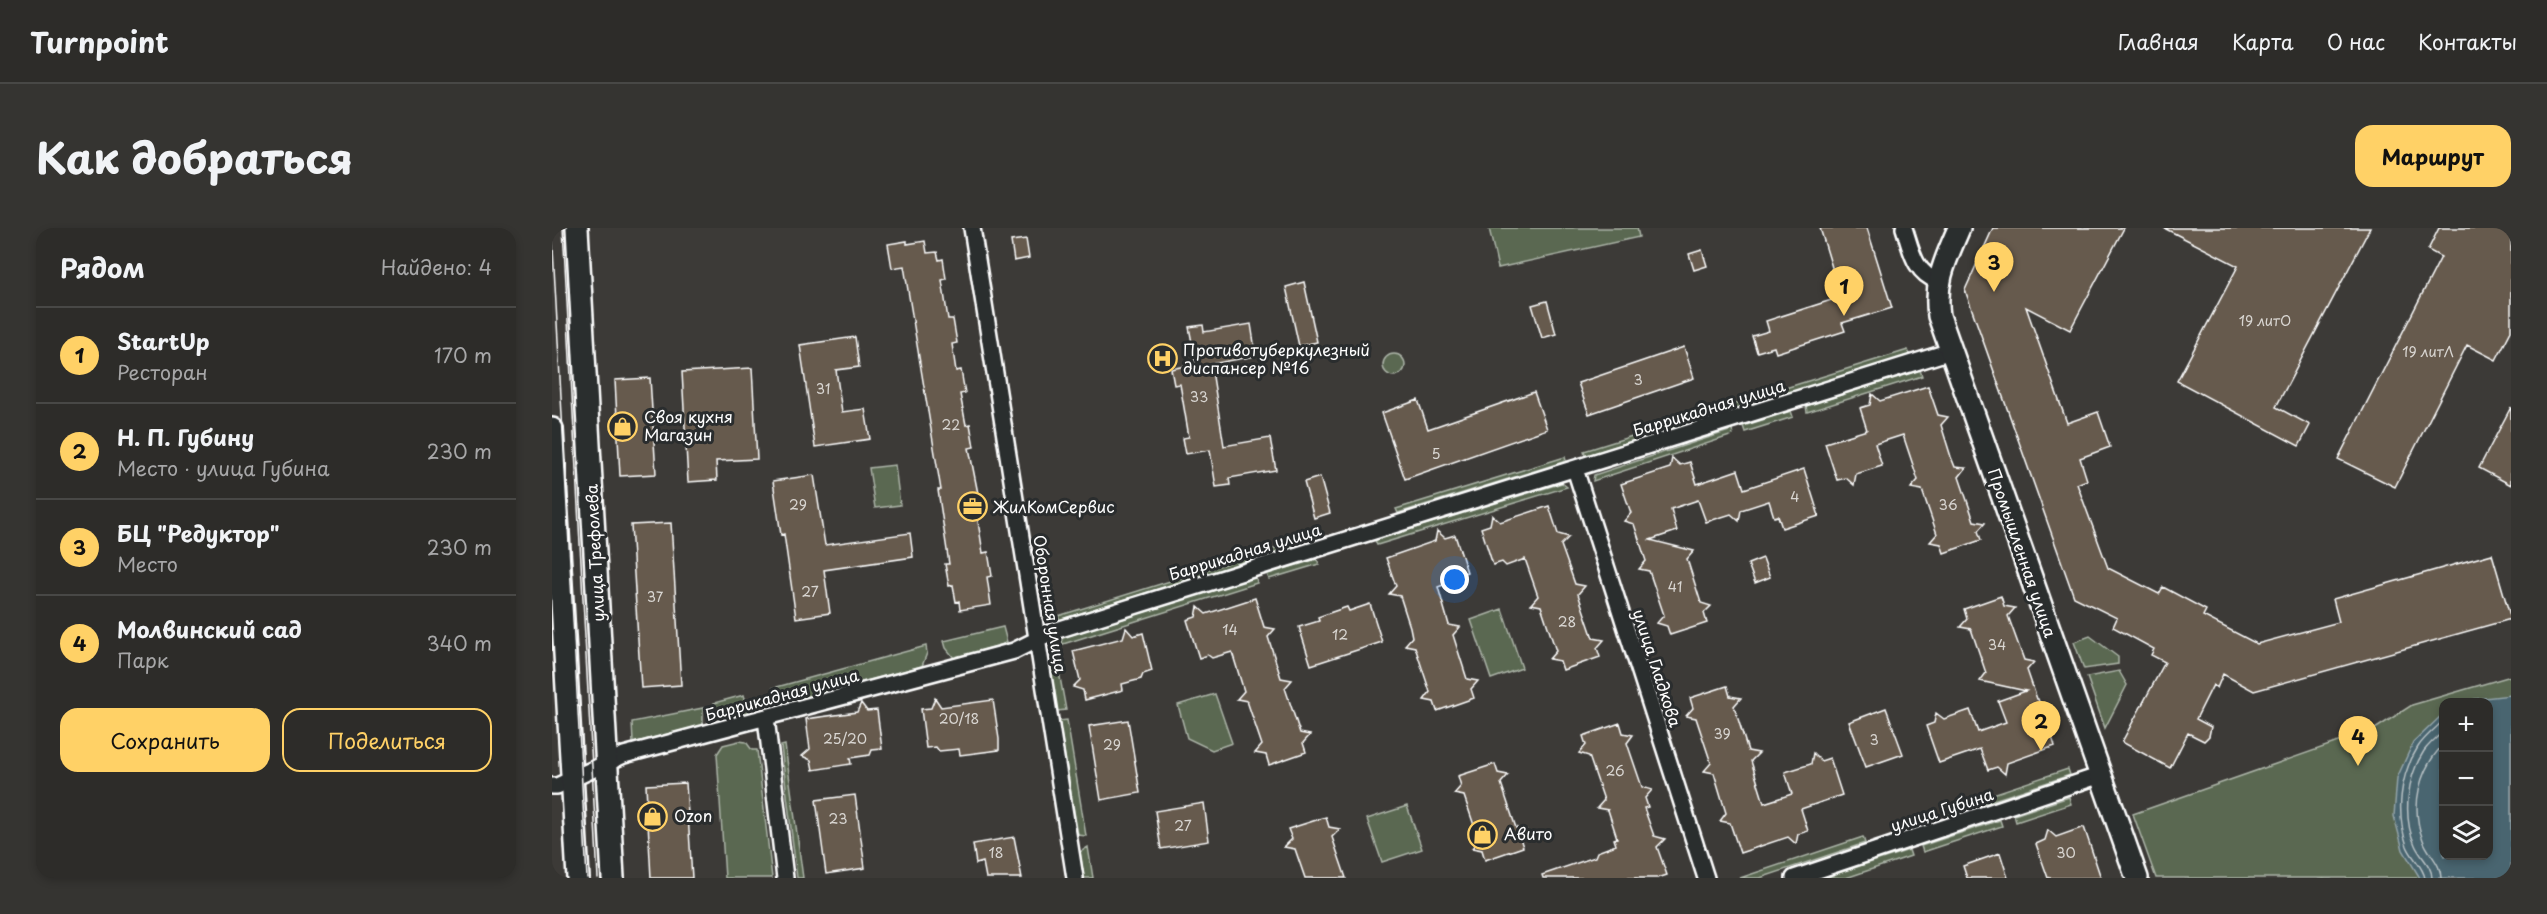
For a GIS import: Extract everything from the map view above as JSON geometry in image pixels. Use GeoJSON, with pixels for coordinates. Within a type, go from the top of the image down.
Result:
{"type":"FeatureCollection","features":[{"type":"Feature","properties":{"kind":"street","name":"улица Трефолева"},"geometry":{"type":"LineString","coordinates":[[578,228],[613,878]]}},
{"type":"Feature","properties":{"kind":"street","name":"Оборонная улица"},"geometry":{"type":"LineString","coordinates":[[972,228],[1076,878]]}},
{"type":"Feature","properties":{"kind":"street"},"geometry":{"type":"LineString","coordinates":[[1904,228],[1919,269],[1927,278],[1938,281]]}},
{"type":"Feature","properties":{"kind":"street","name":"Промышленная улица"},"geometry":{"type":"LineString","coordinates":[[1959,228],[1938,281],[1936,298],[1939,316],[2137,878]]}},
{"type":"Feature","properties":{"kind":"street","name":"Баррикадная улица"},"geometry":{"type":"LineString","coordinates":[[552,786],[573,779],[624,754],[1014,651],[1054,631],[1951,351]]}},
{"type":"Feature","properties":{"kind":"street"},"geometry":{"type":"LineString","coordinates":[[552,429],[578,878]]}},
{"type":"Feature","properties":{"kind":"street","name":"улица Гладкова"},"geometry":{"type":"LineString","coordinates":[[1575,469],[1706,878]]}},
{"type":"Feature","properties":{"kind":"street"},"geometry":{"type":"LineString","coordinates":[[766,718],[785,878]]}},
{"type":"Feature","properties":{"kind":"street","name":"улица Губина"},"geometry":{"type":"LineString","coordinates":[[1794,878],[2101,775]]}},
{"type":"Feature","properties":{"kind":"green space"},"geometry":{"type":"Polygon","coordinates":[[[1489,228],[1637,228],[1639,237],[1498,268],[1489,228]]]}},
{"type":"Feature","properties":{"kind":"green space"},"geometry":{"type":"Polygon","coordinates":[[[1908,350],[1910,355],[1781,395],[1779,390],[1908,350]]]}},
{"type":"Feature","properties":{"kind":"green space"},"geometry":{"type":"Polygon","coordinates":[[[1390,354],[1398,354],[1405,361],[1405,369],[1398,376],[1390,376],[1383,369],[1383,361],[1390,354]]]}},
{"type":"Feature","properties":{"kind":"green space"},"geometry":{"type":"Polygon","coordinates":[[[1920,370],[1922,376],[1807,412],[1806,406],[1920,370]]]}},
{"type":"Feature","properties":{"kind":"green space"},"geometry":{"type":"Polygon","coordinates":[[[1751,399],[1753,403],[1585,456],[1584,451],[1751,399]]]}},
{"type":"Feature","properties":{"kind":"green space"},"geometry":{"type":"Polygon","coordinates":[[[1791,411],[1793,417],[1745,432],[1743,426],[1791,411]]]}},
{"type":"Feature","properties":{"kind":"green space"},"geometry":{"type":"Polygon","coordinates":[[[1732,430],[1733,435],[1593,481],[1594,475],[1732,430]]]}},
{"type":"Feature","properties":{"kind":"green space"},"geometry":{"type":"Polygon","coordinates":[[[1565,457],[1566,461],[1398,513],[1396,509],[1565,457]]]}},
{"type":"Feature","properties":{"kind":"green space"},"geometry":{"type":"Polygon","coordinates":[[[895,465],[900,505],[875,508],[869,468],[895,465]]]}},
{"type":"Feature","properties":{"kind":"green space"},"geometry":{"type":"Polygon","coordinates":[[[1562,483],[1567,487],[1377,545],[1375,540],[1562,483]]]}},
{"type":"Feature","properties":{"kind":"green space"},"geometry":{"type":"Polygon","coordinates":[[[1292,543],[1293,547],[1059,620],[1058,616],[1292,543]]]}},
{"type":"Feature","properties":{"kind":"green space"},"geometry":{"type":"Polygon","coordinates":[[[1317,559],[1319,564],[1269,579],[1267,574],[1317,559]]]}},
{"type":"Feature","properties":{"kind":"green space"},"geometry":{"type":"Polygon","coordinates":[[[1256,577],[1257,583],[1063,644],[1061,638],[1256,577]]]}},
{"type":"Feature","properties":{"kind":"green space"},"geometry":{"type":"Polygon","coordinates":[[[1502,609],[1522,668],[1491,679],[1471,620],[1502,609]]]}},
{"type":"Feature","properties":{"kind":"green space"},"geometry":{"type":"Polygon","coordinates":[[[1003,627],[1007,642],[1001,645],[954,658],[946,648],[944,641],[1003,627]]]}},
{"type":"Feature","properties":{"kind":"green space"},"geometry":{"type":"Polygon","coordinates":[[[2090,636],[2118,657],[2118,664],[2084,669],[2074,642],[2090,636]]]}},
{"type":"Feature","properties":{"kind":"green space"},"geometry":{"type":"Polygon","coordinates":[[[926,646],[927,653],[922,666],[777,705],[773,688],[926,646]]]}},
{"type":"Feature","properties":{"kind":"green space"},"geometry":{"type":"Polygon","coordinates":[[[1057,661],[1066,710],[1057,711],[1049,663],[1057,661]]]}},
{"type":"Feature","properties":{"kind":"green space"},"geometry":{"type":"Polygon","coordinates":[[[2119,671],[2127,685],[2105,728],[2087,677],[2119,671]]]}},
{"type":"Feature","properties":{"kind":"green space"},"geometry":{"type":"Polygon","coordinates":[[[2511,676],[2511,878],[2156,878],[2133,814],[2375,729],[2412,705],[2511,676]]]}},
{"type":"Feature","properties":{"kind":"green space"},"geometry":{"type":"Polygon","coordinates":[[[1215,694],[1232,743],[1212,750],[1187,738],[1178,705],[1215,694]]]}},
{"type":"Feature","properties":{"kind":"green space"},"geometry":{"type":"Polygon","coordinates":[[[744,695],[749,712],[719,720],[714,703],[744,695]]]}},
{"type":"Feature","properties":{"kind":"green space"},"geometry":{"type":"Polygon","coordinates":[[[703,708],[703,725],[633,743],[632,722],[703,708]]]}},
{"type":"Feature","properties":{"kind":"green space"},"geometry":{"type":"Polygon","coordinates":[[[1067,720],[1086,836],[1078,835],[1059,721],[1067,720]]]}},
{"type":"Feature","properties":{"kind":"green space"},"geometry":{"type":"Polygon","coordinates":[[[739,741],[746,742],[752,750],[757,750],[772,878],[725,878],[717,754],[723,745],[739,741]]]}},
{"type":"Feature","properties":{"kind":"green space"},"geometry":{"type":"Polygon","coordinates":[[[785,745],[803,878],[797,878],[781,746],[785,745]]]}},
{"type":"Feature","properties":{"kind":"green space"},"geometry":{"type":"Polygon","coordinates":[[[2068,769],[2070,775],[1947,815],[1945,810],[2068,769]]]}},
{"type":"Feature","properties":{"kind":"green space"},"geometry":{"type":"Polygon","coordinates":[[[2069,797],[2071,804],[2016,822],[2014,815],[2069,797]]]}},
{"type":"Feature","properties":{"kind":"green space"},"geometry":{"type":"Polygon","coordinates":[[[1407,806],[1422,849],[1382,862],[1367,819],[1407,806]]]}},
{"type":"Feature","properties":{"kind":"green space"},"geometry":{"type":"Polygon","coordinates":[[[2000,820],[2002,826],[1923,852],[1921,846],[2000,820]]]}},
{"type":"Feature","properties":{"kind":"green space"},"geometry":{"type":"Polygon","coordinates":[[[1863,837],[1865,843],[1760,878],[1740,878],[1863,837]]]}},
{"type":"Feature","properties":{"kind":"green space"},"geometry":{"type":"Polygon","coordinates":[[[1088,847],[1093,878],[1084,878],[1080,852],[1088,847]]]}},
{"type":"Feature","properties":{"kind":"green space"},"geometry":{"type":"Polygon","coordinates":[[[1909,850],[1911,856],[1846,878],[1826,877],[1909,850]]]}},
{"type":"Feature","properties":{"kind":"water"},"geometry":{"type":"Polygon","coordinates":[[[2511,695],[2511,878],[2420,878],[2403,850],[2394,816],[2397,778],[2413,743],[2439,718],[2439,860],[2493,860],[2493,698],[2484,698],[2511,695]]]}},
{"type":"Feature","properties":{"kind":"building"},"geometry":{"type":"Polygon","coordinates":[[[1820,228],[1867,228],[1892,308],[1842,323],[1845,331],[1776,353],[1774,347],[1757,352],[1752,336],[1769,331],[1766,321],[1841,297],[1820,228]]]}},
{"type":"Feature","properties":{"kind":"building"},"geometry":{"type":"Polygon","coordinates":[[[1993,228],[2124,228],[2070,330],[2026,307],[2067,423],[2098,412],[2110,447],[2080,458],[2087,480],[2077,484],[2108,568],[2159,594],[2163,587],[2206,610],[2203,616],[2257,644],[2339,622],[2333,599],[2492,554],[2511,619],[2254,691],[2223,674],[2217,688],[2213,685],[2196,719],[2211,727],[2209,736],[2204,741],[2188,733],[2170,768],[2122,742],[2165,662],[2151,655],[2154,649],[2113,627],[2117,618],[2074,597],[1965,290],[1993,228]]]}},
{"type":"Feature","properties":{"kind":"building"},"geometry":{"type":"Polygon","coordinates":[[[2164,228],[2370,228],[2276,407],[2310,425],[2299,446],[2177,381],[2238,266],[2164,228]]]}},
{"type":"Feature","properties":{"kind":"building"},"geometry":{"type":"Polygon","coordinates":[[[2439,228],[2511,228],[2511,331],[2496,360],[2467,345],[2395,487],[2338,459],[2441,257],[2428,250],[2439,228]]]}},
{"type":"Feature","properties":{"kind":"building"},"geometry":{"type":"Polygon","coordinates":[[[1026,239],[1029,258],[1014,261],[1011,241],[1026,239]]]}},
{"type":"Feature","properties":{"kind":"building"},"geometry":{"type":"Polygon","coordinates":[[[907,241],[907,244],[925,241],[927,253],[937,252],[939,260],[943,259],[946,279],[942,280],[948,319],[953,319],[957,343],[952,344],[956,371],[961,370],[965,393],[960,394],[966,425],[970,424],[974,447],[969,448],[982,514],[977,515],[983,553],[988,552],[992,576],[987,577],[991,605],[960,610],[953,585],[949,586],[945,564],[949,564],[938,490],[941,490],[904,266],[892,268],[888,244],[907,241]]]}},
{"type":"Feature","properties":{"kind":"building"},"geometry":{"type":"Polygon","coordinates":[[[1702,250],[1707,266],[1694,270],[1689,254],[1702,250]]]}},
{"type":"Feature","properties":{"kind":"building"},"geometry":{"type":"Polygon","coordinates":[[[1304,282],[1317,342],[1299,346],[1286,287],[1304,282]]]}},
{"type":"Feature","properties":{"kind":"building"},"geometry":{"type":"Polygon","coordinates":[[[1547,301],[1556,334],[1542,338],[1532,305],[1547,301]]]}},
{"type":"Feature","properties":{"kind":"building"},"geometry":{"type":"Polygon","coordinates":[[[1251,324],[1256,356],[1211,364],[1224,446],[1270,438],[1276,470],[1229,478],[1230,485],[1216,487],[1210,450],[1186,454],[1183,438],[1189,437],[1180,384],[1174,385],[1171,369],[1196,364],[1189,327],[1203,325],[1204,332],[1251,324]]]}},
{"type":"Feature","properties":{"kind":"building"},"geometry":{"type":"Polygon","coordinates":[[[855,337],[859,367],[836,370],[842,412],[865,409],[870,439],[815,447],[800,345],[855,337]]]}},
{"type":"Feature","properties":{"kind":"building"},"geometry":{"type":"Polygon","coordinates":[[[1684,347],[1694,378],[1589,414],[1578,383],[1684,347]]]}},
{"type":"Feature","properties":{"kind":"building"},"geometry":{"type":"Polygon","coordinates":[[[752,368],[757,459],[716,461],[717,480],[688,482],[682,372],[752,368]]]}},
{"type":"Feature","properties":{"kind":"building"},"geometry":{"type":"Polygon","coordinates":[[[650,378],[656,474],[620,476],[615,380],[650,378]]]}},
{"type":"Feature","properties":{"kind":"building"},"geometry":{"type":"Polygon","coordinates":[[[1928,386],[1938,415],[1948,417],[1941,425],[1955,467],[1966,468],[1959,477],[1974,521],[1985,523],[1978,531],[1981,540],[1944,553],[1941,544],[1930,542],[1937,534],[1922,490],[1911,488],[1918,480],[1903,435],[1875,444],[1882,466],[1856,474],[1854,485],[1846,478],[1837,480],[1825,443],[1867,430],[1860,408],[1870,405],[1872,394],[1880,401],[1928,386]]]}},
{"type":"Feature","properties":{"kind":"building"},"geometry":{"type":"Polygon","coordinates":[[[1534,392],[1547,429],[1405,479],[1382,413],[1418,400],[1428,429],[1534,392]]]}},
{"type":"Feature","properties":{"kind":"building"},"geometry":{"type":"Polygon","coordinates":[[[2511,407],[2511,485],[2479,468],[2511,407]]]}},
{"type":"Feature","properties":{"kind":"building"},"geometry":{"type":"Polygon","coordinates":[[[1672,458],[1680,465],[1690,462],[1697,484],[1738,470],[1744,489],[1804,469],[1819,516],[1782,528],[1778,516],[1774,517],[1769,501],[1741,510],[1739,521],[1731,514],[1706,522],[1698,500],[1671,509],[1677,531],[1650,540],[1694,551],[1687,559],[1701,603],[1711,606],[1704,613],[1707,623],[1670,635],[1667,626],[1657,623],[1664,615],[1649,571],[1639,569],[1646,561],[1634,524],[1624,521],[1631,513],[1621,484],[1670,468],[1672,458]]]}},
{"type":"Feature","properties":{"kind":"building"},"geometry":{"type":"Polygon","coordinates":[[[814,475],[825,545],[910,533],[913,557],[824,570],[830,613],[796,618],[784,534],[781,535],[773,481],[814,475]]]}},
{"type":"Feature","properties":{"kind":"building"},"geometry":{"type":"Polygon","coordinates":[[[1320,477],[1330,513],[1314,518],[1304,482],[1320,477]]]}},
{"type":"Feature","properties":{"kind":"building"},"geometry":{"type":"Polygon","coordinates":[[[1549,506],[1558,534],[1569,537],[1561,545],[1575,584],[1585,586],[1578,594],[1593,638],[1604,640],[1597,648],[1600,657],[1563,670],[1560,661],[1549,659],[1556,651],[1541,606],[1531,604],[1538,596],[1525,559],[1506,566],[1502,562],[1493,565],[1481,528],[1490,525],[1492,515],[1500,522],[1549,506]]]}},
{"type":"Feature","properties":{"kind":"building"},"geometry":{"type":"Polygon","coordinates":[[[671,523],[681,685],[641,688],[631,525],[671,523]]]}},
{"type":"Feature","properties":{"kind":"building"},"geometry":{"type":"Polygon","coordinates":[[[1437,531],[1445,538],[1455,535],[1467,572],[1458,575],[1457,580],[1438,587],[1449,625],[1460,627],[1453,635],[1467,679],[1478,681],[1471,689],[1474,698],[1437,711],[1434,702],[1424,700],[1430,692],[1415,647],[1405,645],[1412,637],[1410,627],[1400,596],[1389,594],[1396,586],[1386,558],[1435,541],[1437,531]]]}},
{"type":"Feature","properties":{"kind":"building"},"geometry":{"type":"Polygon","coordinates":[[[1763,558],[1770,577],[1755,583],[1748,564],[1763,558]]]}},
{"type":"Feature","properties":{"kind":"building"},"geometry":{"type":"Polygon","coordinates":[[[2001,596],[2004,606],[2015,608],[2008,616],[2024,660],[2034,662],[2027,670],[2037,699],[2041,707],[2052,709],[2045,717],[2055,746],[2007,763],[2005,774],[1997,767],[1988,770],[1980,749],[1939,763],[1926,726],[1934,723],[1936,713],[1944,719],[1970,710],[1978,732],[2006,722],[1998,701],[2026,691],[1980,681],[1986,673],[1971,629],[1960,627],[1967,619],[1964,609],[2001,596]]]}},
{"type":"Feature","properties":{"kind":"building"},"geometry":{"type":"Polygon","coordinates":[[[1255,598],[1264,627],[1275,629],[1268,637],[1281,678],[1292,680],[1285,688],[1300,733],[1310,735],[1303,743],[1306,752],[1269,765],[1266,755],[1255,753],[1262,745],[1247,701],[1237,699],[1244,691],[1232,652],[1212,658],[1208,655],[1199,658],[1187,620],[1196,617],[1198,607],[1206,614],[1255,598]]]}},
{"type":"Feature","properties":{"kind":"building"},"geometry":{"type":"Polygon","coordinates":[[[1370,604],[1382,642],[1311,665],[1299,627],[1319,621],[1318,617],[1347,607],[1349,611],[1370,604]]]}},
{"type":"Feature","properties":{"kind":"building"},"geometry":{"type":"Polygon","coordinates":[[[1126,628],[1133,636],[1143,633],[1152,671],[1143,674],[1141,679],[1122,684],[1123,690],[1085,700],[1083,690],[1073,687],[1080,680],[1073,651],[1123,638],[1126,628]]]}},
{"type":"Feature","properties":{"kind":"building"},"geometry":{"type":"Polygon","coordinates":[[[1727,686],[1730,696],[1741,698],[1734,706],[1748,751],[1759,753],[1751,761],[1764,803],[1792,794],[1785,772],[1811,764],[1813,753],[1821,761],[1830,758],[1842,795],[1801,809],[1808,831],[1798,834],[1796,844],[1788,837],[1740,853],[1730,823],[1720,821],[1726,813],[1714,773],[1704,771],[1711,763],[1696,718],[1686,716],[1693,708],[1690,698],[1727,686]]]}},
{"type":"Feature","properties":{"kind":"building"},"geometry":{"type":"Polygon","coordinates":[[[935,698],[941,707],[993,700],[999,750],[960,755],[959,749],[939,751],[936,747],[926,748],[921,709],[931,708],[935,698]]]}},
{"type":"Feature","properties":{"kind":"building"},"geometry":{"type":"Polygon","coordinates":[[[861,703],[867,711],[877,710],[882,749],[872,750],[870,755],[850,758],[851,764],[813,770],[811,760],[802,756],[810,749],[806,719],[857,712],[861,703]]]}},
{"type":"Feature","properties":{"kind":"building"},"geometry":{"type":"Polygon","coordinates":[[[1886,708],[1903,754],[1866,767],[1849,722],[1886,708]]]}},
{"type":"Feature","properties":{"kind":"building"},"geometry":{"type":"Polygon","coordinates":[[[1128,720],[1140,793],[1101,800],[1089,726],[1128,720]]]}},
{"type":"Feature","properties":{"kind":"building"},"geometry":{"type":"Polygon","coordinates":[[[1620,723],[1623,733],[1633,735],[1627,743],[1642,787],[1652,790],[1645,798],[1648,807],[1644,808],[1654,836],[1665,839],[1657,847],[1667,875],[1658,878],[1543,878],[1542,875],[1595,857],[1597,852],[1616,845],[1614,839],[1617,838],[1608,810],[1597,808],[1604,800],[1589,756],[1579,753],[1586,745],[1583,736],[1620,723]]]}},
{"type":"Feature","properties":{"kind":"building"},"geometry":{"type":"Polygon","coordinates":[[[1495,764],[1498,773],[1508,775],[1501,783],[1516,828],[1526,830],[1520,838],[1523,847],[1485,860],[1482,850],[1472,848],[1479,840],[1464,796],[1454,794],[1461,786],[1458,776],[1495,764]]]}},
{"type":"Feature","properties":{"kind":"building"},"geometry":{"type":"Polygon","coordinates":[[[686,783],[692,878],[651,878],[646,785],[686,783]]]}},
{"type":"Feature","properties":{"kind":"building"},"geometry":{"type":"Polygon","coordinates":[[[855,795],[865,868],[826,874],[816,800],[855,795]]]}},
{"type":"Feature","properties":{"kind":"building"},"geometry":{"type":"Polygon","coordinates":[[[1204,803],[1209,841],[1161,849],[1155,811],[1204,803]]]}},
{"type":"Feature","properties":{"kind":"building"},"geometry":{"type":"Polygon","coordinates":[[[1326,817],[1329,827],[1340,829],[1332,837],[1346,878],[1305,878],[1295,849],[1284,847],[1292,839],[1288,829],[1326,817]]]}},
{"type":"Feature","properties":{"kind":"building"},"geometry":{"type":"Polygon","coordinates":[[[2084,827],[2101,878],[2048,878],[2036,844],[2045,840],[2048,830],[2056,837],[2084,827]]]}},
{"type":"Feature","properties":{"kind":"building"},"geometry":{"type":"Polygon","coordinates":[[[1014,837],[1022,878],[986,878],[983,862],[976,864],[973,844],[1014,837]]]}},
{"type":"Feature","properties":{"kind":"building"},"geometry":{"type":"Polygon","coordinates":[[[2000,853],[2008,878],[1967,878],[1963,866],[2000,853]]]}},
{"type":"Feature","properties":{"kind":"tram line"},"geometry":{"type":"LineString","coordinates":[[563,228],[598,878]]}},
{"type":"Feature","properties":{"kind":"tram line"},"geometry":{"type":"LineString","coordinates":[[552,230],[587,878]]}},
{"type":"Feature","properties":{"kind":"place","name":"БЦ \"Редуктор\""},"geometry":{"type":"Point","coordinates":[1994,292]}},
{"type":"Feature","properties":{"kind":"place","name":"StartUp"},"geometry":{"type":"Point","coordinates":[1844,316]}},
{"type":"Feature","properties":{"kind":"place","name":"Противотуберкулезный диспансер №16"},"geometry":{"type":"Point","coordinates":[1162,359]}},
{"type":"Feature","properties":{"kind":"place","name":"Своя кухня Магазин"},"geometry":{"type":"Point","coordinates":[623,426]}},
{"type":"Feature","properties":{"kind":"place","name":"ЖилКомСервис"},"geometry":{"type":"Point","coordinates":[972,507]}},
{"type":"Feature","properties":{"kind":"place","name":"Н. П. Губину"},"geometry":{"type":"Point","coordinates":[2041,751]}},
{"type":"Feature","properties":{"kind":"place","name":"Молвинский сад"},"geometry":{"type":"Point","coordinates":[2358,766]}},
{"type":"Feature","properties":{"kind":"place","name":"Ozon"},"geometry":{"type":"Point","coordinates":[653,816]}},
{"type":"Feature","properties":{"kind":"place","name":"Авито"},"geometry":{"type":"Point","coordinates":[1483,834]}}]}
